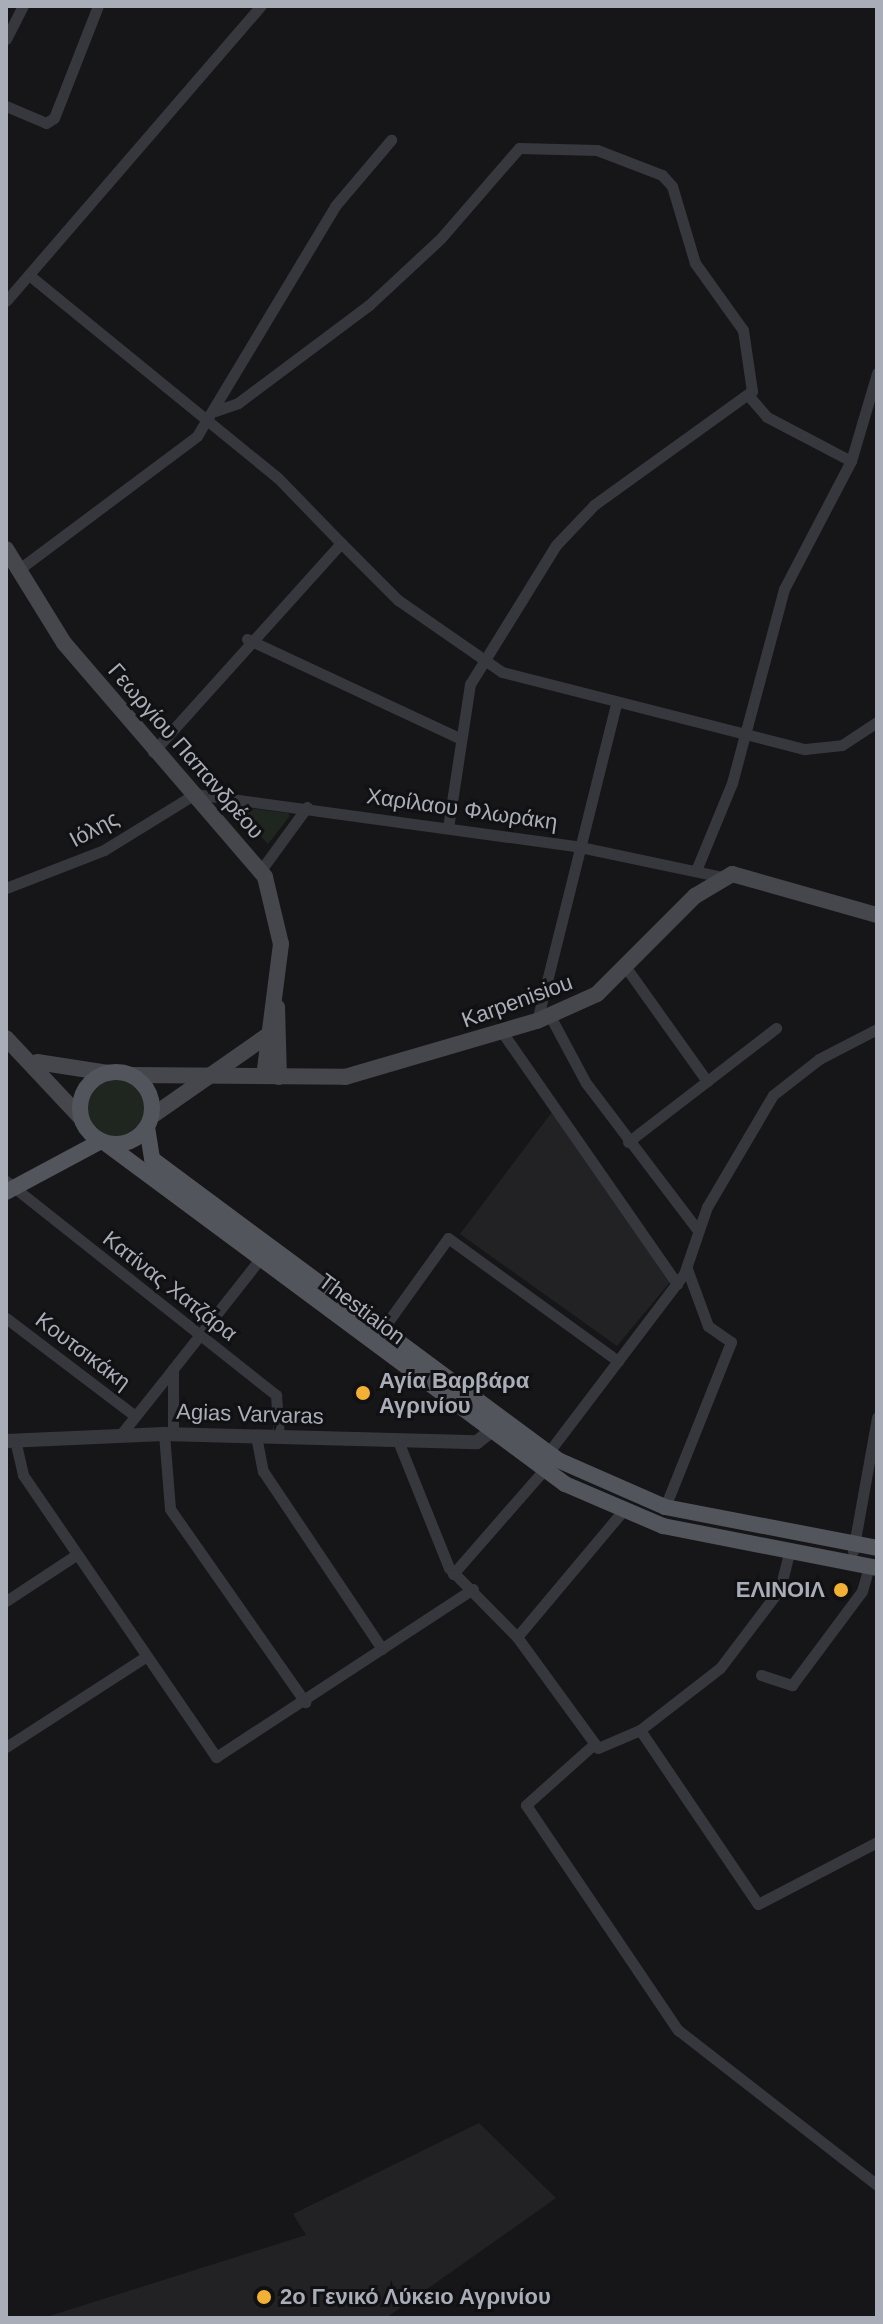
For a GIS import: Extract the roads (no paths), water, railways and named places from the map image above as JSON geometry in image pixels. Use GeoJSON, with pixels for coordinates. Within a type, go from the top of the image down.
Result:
{"type":"FeatureCollection","features":[{"type":"Feature","properties":{"kind":"main road","name":"Γεωργίου Παπανδρέου"},"geometry":{"type":"LineString","coordinates":[[6,549],[64,643],[153,752],[195,794],[261,870],[280,922],[275,999]]}},
{"type":"Feature","properties":{"kind":"main road","name":"Karpenisiou"},"geometry":{"type":"LineString","coordinates":[[131,1075],[272,1077],[365,1073],[543,1019],[627,969],[722,877]]}},
{"type":"Feature","properties":{"kind":"main road"},"geometry":{"type":"LineString","coordinates":[[722,877],[758,877],[877,915]]}},
{"type":"Feature","properties":{"kind":"main road"},"geometry":{"type":"LineString","coordinates":[[272,1077],[268,1035],[275,999]]}},
{"type":"Feature","properties":{"kind":"main road"},"geometry":{"type":"LineString","coordinates":[[272,1077],[275,999]]}},
{"type":"Feature","properties":{"kind":"main road"},"geometry":{"type":"LineString","coordinates":[[8,1187],[72,1152],[102,1142],[129,1142],[149,1121],[217,1077],[268,1035]]}},
{"type":"Feature","properties":{"kind":"main road"},"geometry":{"type":"LineString","coordinates":[[6,1038],[32,1061],[102,1142]]}},
{"type":"Feature","properties":{"kind":"main road"},"geometry":{"type":"LineString","coordinates":[[32,1061],[131,1075],[148,1092],[149,1121]]}},
{"type":"Feature","properties":{"kind":"main road"},"geometry":{"type":"LineString","coordinates":[[72,1152],[84,1123],[88,1085],[108,1073]]}},
{"type":"Feature","properties":{"kind":"main road","name":"Thestiaion"},"geometry":{"type":"LineString","coordinates":[[149,1121],[152,1159],[548,1453],[665,1507],[877,1548]]}},
{"type":"Feature","properties":{"kind":"main road","name":"Thestiaion"},"geometry":{"type":"LineString","coordinates":[[102,1142],[543,1471],[622,1512],[789,1552],[873,1567]]}},
{"type":"Feature","properties":{"kind":"street"},"geometry":{"type":"LineString","coordinates":[[6,39],[23,6]]}},
{"type":"Feature","properties":{"kind":"street"},"geometry":{"type":"LineString","coordinates":[[6,106],[46,123],[54,118],[98,6]]}},
{"type":"Feature","properties":{"kind":"street"},"geometry":{"type":"LineString","coordinates":[[6,301],[261,6]]}},
{"type":"Feature","properties":{"kind":"street"},"geometry":{"type":"LineString","coordinates":[[18,570],[176,456],[212,416],[335,206],[391,140]]}},
{"type":"Feature","properties":{"kind":"street"},"geometry":{"type":"LineString","coordinates":[[212,416],[238,403],[369,305],[441,238],[510,153],[541,143],[597,150],[667,180],[695,263],[743,330],[753,376],[748,395],[569,529],[479,662],[459,738],[448,827]]}},
{"type":"Feature","properties":{"kind":"street"},"geometry":{"type":"LineString","coordinates":[[29,275],[212,416],[398,600],[479,662],[616,705],[826,751],[877,722]]}},
{"type":"Feature","properties":{"kind":"street"},"geometry":{"type":"LineString","coordinates":[[697,868],[745,734],[784,589],[851,461],[877,373]]}},
{"type":"Feature","properties":{"kind":"street"},"geometry":{"type":"LineString","coordinates":[[748,395],[767,417],[851,461]]}},
{"type":"Feature","properties":{"kind":"street"},"geometry":{"type":"LineString","coordinates":[[153,752],[195,711],[247,639],[341,543]]}},
{"type":"Feature","properties":{"kind":"street"},"geometry":{"type":"LineString","coordinates":[[247,639],[459,738]]}},
{"type":"Feature","properties":{"kind":"street"},"geometry":{"type":"LineString","coordinates":[[616,705],[580,847],[543,1019],[628,1142],[697,1229]]}},
{"type":"Feature","properties":{"kind":"street","name":"Χαρίλαου Φλωράκη"},"geometry":{"type":"LineString","coordinates":[[195,794],[580,847],[697,868],[722,877]]}},
{"type":"Feature","properties":{"kind":"street","name":"Ιόλης"},"geometry":{"type":"LineString","coordinates":[[6,888],[104,850],[195,794]]}},
{"type":"Feature","properties":{"kind":"street"},"geometry":{"type":"LineString","coordinates":[[261,870],[307,807]]}},
{"type":"Feature","properties":{"kind":"street"},"geometry":{"type":"LineString","coordinates":[[627,969],[707,1081]]}},
{"type":"Feature","properties":{"kind":"street"},"geometry":{"type":"LineString","coordinates":[[628,1142],[776,1028]]}},
{"type":"Feature","properties":{"kind":"street"},"geometry":{"type":"LineString","coordinates":[[548,1453],[687,1269],[697,1229],[773,1095],[819,1059],[877,1029]]}},
{"type":"Feature","properties":{"kind":"street"},"geometry":{"type":"LineString","coordinates":[[502,1032],[677,1284]]}},
{"type":"Feature","properties":{"kind":"street","name":"Κατίνας Χατζάρα"},"geometry":{"type":"LineString","coordinates":[[8,1187],[276,1395],[279,1437]]}},
{"type":"Feature","properties":{"kind":"street"},"geometry":{"type":"LineString","coordinates":[[382,1330],[448,1238],[618,1361]]}},
{"type":"Feature","properties":{"kind":"street"},"geometry":{"type":"LineString","coordinates":[[122,1433],[260,1259]]}},
{"type":"Feature","properties":{"kind":"street"},"geometry":{"type":"LineString","coordinates":[[665,1507],[731,1342],[708,1326],[687,1269]]}},
{"type":"Feature","properties":{"kind":"street","name":"Κουτσικάκη"},"geometry":{"type":"LineString","coordinates":[[6,1318],[135,1416]]}},
{"type":"Feature","properties":{"kind":"street"},"geometry":{"type":"LineString","coordinates":[[173,1369],[168,1434],[170,1509],[305,1702]]}},
{"type":"Feature","properties":{"kind":"street"},"geometry":{"type":"LineString","coordinates":[[850,1563],[877,1417]]}},
{"type":"Feature","properties":{"kind":"street"},"geometry":{"type":"LineString","coordinates":[[491,1435],[503,1421]]}},
{"type":"Feature","properties":{"kind":"street","name":"Agias Varvaras"},"geometry":{"type":"LineString","coordinates":[[11,1440],[122,1433],[477,1442],[491,1435]]}},
{"type":"Feature","properties":{"kind":"street"},"geometry":{"type":"LineString","coordinates":[[256,1436],[263,1471],[382,1649]]}},
{"type":"Feature","properties":{"kind":"street"},"geometry":{"type":"LineString","coordinates":[[11,1440],[23,1475],[216,1757],[305,1702],[473,1589]]}},
{"type":"Feature","properties":{"kind":"street"},"geometry":{"type":"LineString","coordinates":[[398,1441],[433,1540],[453,1574],[473,1589],[517,1637],[593,1745],[609,1748],[640,1730],[720,1668],[780,1589],[789,1552]]}},
{"type":"Feature","properties":{"kind":"street"},"geometry":{"type":"LineString","coordinates":[[453,1574],[543,1471]]}},
{"type":"Feature","properties":{"kind":"street"},"geometry":{"type":"LineString","coordinates":[[517,1637],[622,1512]]}},
{"type":"Feature","properties":{"kind":"street"},"geometry":{"type":"LineString","coordinates":[[6,1601],[76,1555]]}},
{"type":"Feature","properties":{"kind":"street"},"geometry":{"type":"LineString","coordinates":[[761,1675],[792,1685],[862,1591],[873,1567]]}},
{"type":"Feature","properties":{"kind":"street"},"geometry":{"type":"LineString","coordinates":[[6,1747],[145,1657]]}},
{"type":"Feature","properties":{"kind":"street"},"geometry":{"type":"LineString","coordinates":[[640,1730],[758,1904],[877,1842]]}},
{"type":"Feature","properties":{"kind":"street"},"geometry":{"type":"LineString","coordinates":[[593,1745],[526,1805],[678,2030],[877,2185]]}},
{"type":"Feature","properties":{"kind":"place","name":"Αγία Βαρβάρα Αγρινίου"},"geometry":{"type":"Point","coordinates":[363,1393]}},
{"type":"Feature","properties":{"kind":"place","name":"ΕΛΙΝΟΙΛ"},"geometry":{"type":"Point","coordinates":[841,1590]}},
{"type":"Feature","properties":{"kind":"place","name":"2ο Γενικό Λύκειο Αγρινίου"},"geometry":{"type":"Point","coordinates":[264,2297]}}]}
